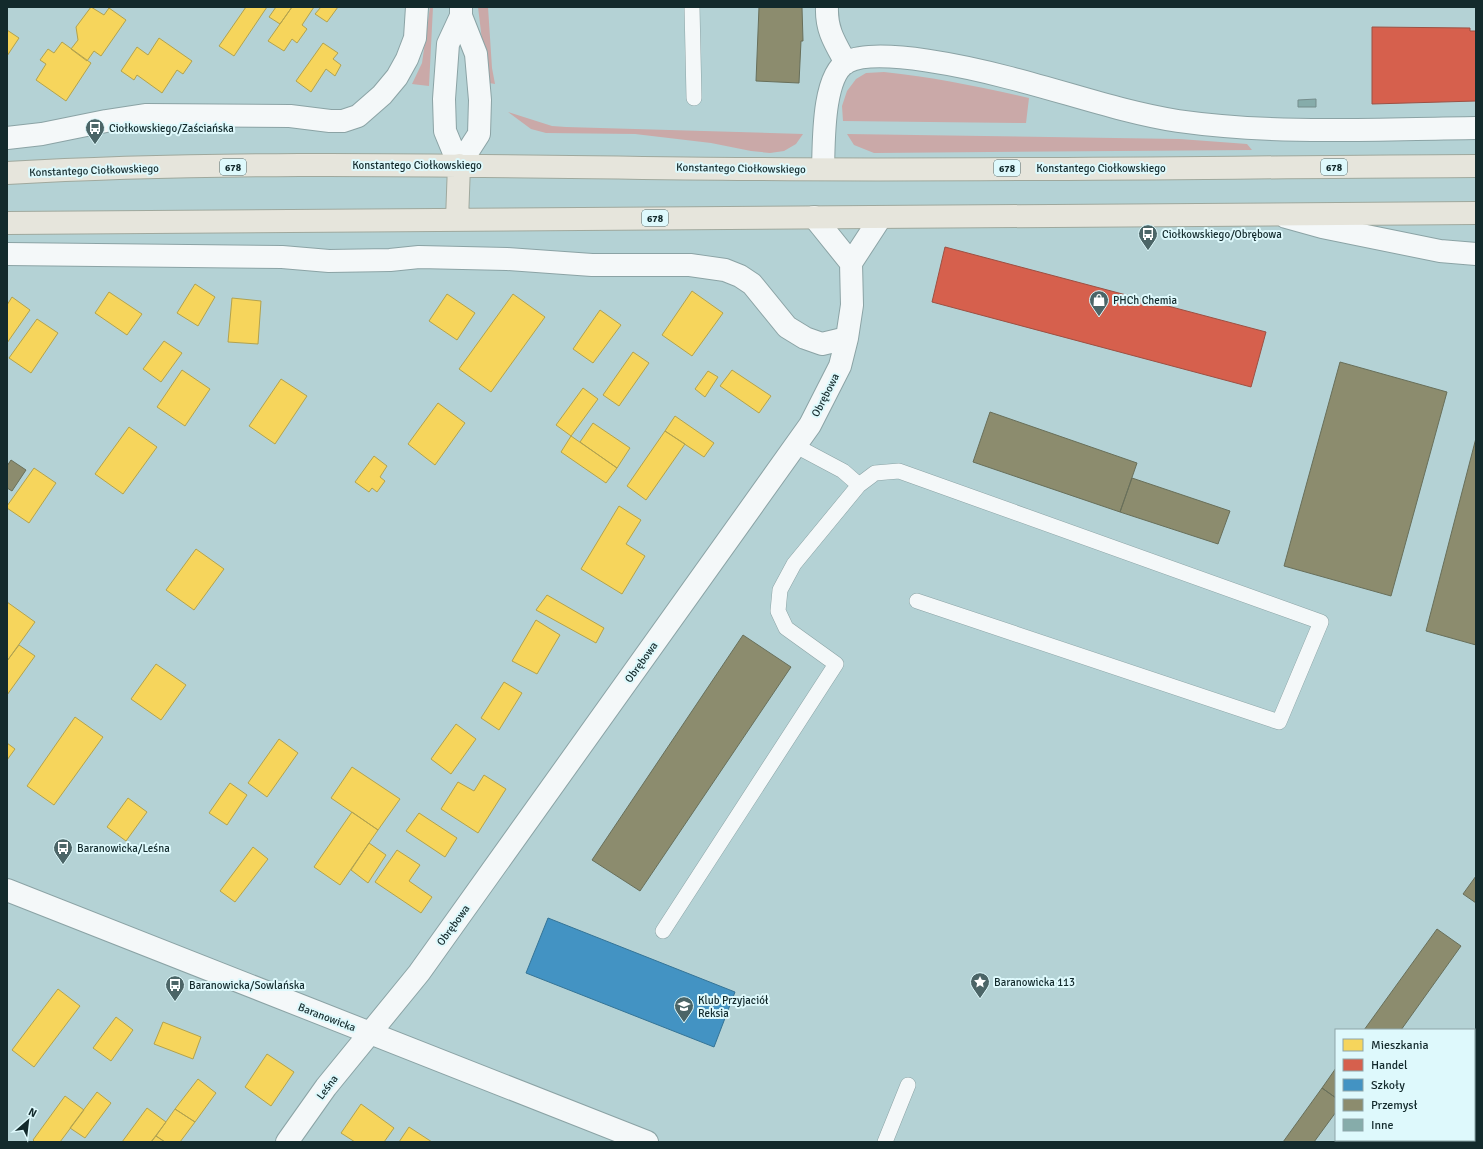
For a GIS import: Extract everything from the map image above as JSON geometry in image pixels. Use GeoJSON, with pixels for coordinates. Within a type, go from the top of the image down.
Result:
{"type":"FeatureCollection","features":[{"type":"Feature","properties":{"kind":"highway","name":"Konstantego Ciołkowskiego"},"geometry":{"type":"LineString","coordinates":[[7,173],[97,168],[459,165],[823,169],[1476,166]]}},
{"type":"Feature","properties":{"kind":"highway"},"geometry":{"type":"LineString","coordinates":[[457,220],[459,165]]}},
{"type":"Feature","properties":{"kind":"highway","name":"678"},"geometry":{"type":"LineString","coordinates":[[7,223],[1476,213]]}},
{"type":"Feature","properties":{"kind":"street"},"geometry":{"type":"LineString","coordinates":[[7,138],[42,134],[145,115],[290,116],[330,121],[343,121],[358,116],[382,95],[397,77],[407,59],[415,38],[417,7]]}},
{"type":"Feature","properties":{"kind":"street"},"geometry":{"type":"LineString","coordinates":[[827,7],[826,21],[832,37],[846,63]]}},
{"type":"Feature","properties":{"kind":"street"},"geometry":{"type":"LineString","coordinates":[[459,165],[479,134],[480,120],[476,54],[461,11]]}},
{"type":"Feature","properties":{"kind":"street"},"geometry":{"type":"LineString","coordinates":[[459,165],[445,131],[444,99],[448,44],[461,11]]}},
{"type":"Feature","properties":{"kind":"street"},"geometry":{"type":"LineString","coordinates":[[823,169],[825,125],[831,86],[836,73],[846,63],[862,57],[888,57],[980,70],[1136,112],[1209,124],[1269,130],[1476,128]]}},
{"type":"Feature","properties":{"kind":"street"},"geometry":{"type":"LineString","coordinates":[[1279,214],[1322,228],[1440,251],[1476,254]]}},
{"type":"Feature","properties":{"kind":"street"},"geometry":{"type":"LineString","coordinates":[[814,217],[851,263],[881,217]]}},
{"type":"Feature","properties":{"kind":"street"},"geometry":{"type":"LineString","coordinates":[[7,254],[282,257],[329,261],[390,260],[419,257],[507,259],[592,265],[690,266],[725,270],[740,276],[752,284],[787,327],[805,338],[822,344],[847,338]]}},
{"type":"Feature","properties":{"kind":"street","name":"Obrębowa"},"geometry":{"type":"LineString","coordinates":[[369,1034],[423,967],[810,425],[840,366],[847,338],[852,305],[851,263]]}},
{"type":"Feature","properties":{"kind":"street","name":"Baranowicka"},"geometry":{"type":"LineString","coordinates":[[7,890],[369,1034],[615,1136],[647,1142]]}},
{"type":"Feature","properties":{"kind":"street","name":"Leśna"},"geometry":{"type":"LineString","coordinates":[[287,1142],[326,1087],[369,1034]]}},
{"type":"Feature","properties":{"kind":"lane"},"geometry":{"type":"LineString","coordinates":[[692,7],[694,98]]}},
{"type":"Feature","properties":{"kind":"lane"},"geometry":{"type":"LineString","coordinates":[[796,446],[842,471],[859,485]]}},
{"type":"Feature","properties":{"kind":"lane"},"geometry":{"type":"LineString","coordinates":[[663,931],[836,664],[786,628],[778,611],[780,590],[794,564],[859,485],[875,473],[899,471],[1321,622],[1279,722],[917,601]]}},
{"type":"Feature","properties":{"kind":"lane"},"geometry":{"type":"LineString","coordinates":[[885,1142],[908,1086]]}},
{"type":"Feature","properties":{"kind":"shaded area"},"geometry":{"type":"Polygon","coordinates":[[[430,7],[433,7],[429,86],[412,84],[422,63],[430,7]]]}},
{"type":"Feature","properties":{"kind":"shaded area"},"geometry":{"type":"Polygon","coordinates":[[[478,7],[488,7],[492,68],[495,84],[489,83],[485,65],[478,7]]]}},
{"type":"Feature","properties":{"kind":"shaded area"},"geometry":{"type":"Polygon","coordinates":[[[884,72],[957,83],[1029,98],[1026,123],[843,121],[842,106],[847,91],[856,79],[866,73],[884,72]]]}},
{"type":"Feature","properties":{"kind":"shaded area"},"geometry":{"type":"Polygon","coordinates":[[[508,112],[552,126],[803,134],[796,144],[784,151],[770,153],[751,151],[711,143],[635,134],[546,133],[531,129],[508,112]]]}},
{"type":"Feature","properties":{"kind":"shaded area"},"geometry":{"type":"Polygon","coordinates":[[[847,134],[1180,139],[1247,144],[1252,150],[874,153],[854,145],[847,134]]]}},
{"type":"Feature","properties":{"kind":"building: Mieszkania"},"geometry":{"type":"Polygon","coordinates":[[[91,7],[104,15],[109,8],[126,20],[101,56],[94,51],[87,61],[71,49],[78,40],[76,27],[91,7]]]}},
{"type":"Feature","properties":{"kind":"building: Mieszkania"},"geometry":{"type":"Polygon","coordinates":[[[246,7],[267,7],[234,56],[219,46],[246,7]]]}},
{"type":"Feature","properties":{"kind":"building: Mieszkania"},"geometry":{"type":"Polygon","coordinates":[[[276,7],[292,7],[280,24],[269,17],[276,7]]]}},
{"type":"Feature","properties":{"kind":"building: Mieszkania"},"geometry":{"type":"Polygon","coordinates":[[[292,7],[314,7],[302,25],[307,29],[297,43],[292,39],[284,51],[268,41],[292,7]]]}},
{"type":"Feature","properties":{"kind":"building: Mieszkania"},"geometry":{"type":"Polygon","coordinates":[[[321,7],[338,7],[327,22],[315,14],[321,7]]]}},
{"type":"Feature","properties":{"kind":"building: Mieszkania"},"geometry":{"type":"Polygon","coordinates":[[[7,30],[19,38],[7,56],[7,30]]]}},
{"type":"Feature","properties":{"kind":"building: Mieszkania"},"geometry":{"type":"Polygon","coordinates":[[[159,38],[192,61],[183,74],[177,70],[162,93],[137,75],[134,80],[121,71],[137,47],[148,55],[159,38]]]}},
{"type":"Feature","properties":{"kind":"building: Mieszkania"},"geometry":{"type":"Polygon","coordinates":[[[62,42],[91,63],[66,101],[36,80],[46,64],[40,60],[48,49],[54,53],[62,42]]]}},
{"type":"Feature","properties":{"kind":"building: Mieszkania"},"geometry":{"type":"Polygon","coordinates":[[[323,43],[338,53],[333,59],[341,65],[335,76],[326,69],[311,92],[296,81],[323,43]]]}},
{"type":"Feature","properties":{"kind":"building: Mieszkania"},"geometry":{"type":"Polygon","coordinates":[[[195,284],[215,297],[198,326],[177,313],[195,284]]]}},
{"type":"Feature","properties":{"kind":"building: Mieszkania"},"geometry":{"type":"Polygon","coordinates":[[[692,291],[723,313],[692,356],[662,335],[692,291]]]}},
{"type":"Feature","properties":{"kind":"building: Mieszkania"},"geometry":{"type":"Polygon","coordinates":[[[109,292],[142,314],[127,335],[95,313],[109,292]]]}},
{"type":"Feature","properties":{"kind":"building: Mieszkania"},"geometry":{"type":"Polygon","coordinates":[[[447,294],[475,313],[457,340],[429,321],[447,294]]]}},
{"type":"Feature","properties":{"kind":"building: Mieszkania"},"geometry":{"type":"Polygon","coordinates":[[[513,294],[545,317],[491,392],[459,369],[513,294]]]}},
{"type":"Feature","properties":{"kind":"building: Mieszkania"},"geometry":{"type":"Polygon","coordinates":[[[12,297],[30,310],[7,343],[7,305],[12,297]]]}},
{"type":"Feature","properties":{"kind":"building: Mieszkania"},"geometry":{"type":"Polygon","coordinates":[[[232,298],[261,301],[258,344],[228,342],[232,298]]]}},
{"type":"Feature","properties":{"kind":"building: Mieszkania"},"geometry":{"type":"Polygon","coordinates":[[[600,310],[621,325],[593,363],[573,349],[600,310]]]}},
{"type":"Feature","properties":{"kind":"building: Mieszkania"},"geometry":{"type":"Polygon","coordinates":[[[37,319],[58,333],[31,373],[9,358],[37,319]]]}},
{"type":"Feature","properties":{"kind":"building: Mieszkania"},"geometry":{"type":"Polygon","coordinates":[[[164,341],[182,353],[161,382],[143,369],[164,341]]]}},
{"type":"Feature","properties":{"kind":"building: Mieszkania"},"geometry":{"type":"Polygon","coordinates":[[[633,352],[649,363],[619,406],[603,395],[633,352]]]}},
{"type":"Feature","properties":{"kind":"building: Mieszkania"},"geometry":{"type":"Polygon","coordinates":[[[182,370],[210,389],[185,426],[157,407],[182,370]]]}},
{"type":"Feature","properties":{"kind":"building: Mieszkania"},"geometry":{"type":"Polygon","coordinates":[[[732,370],[771,396],[759,413],[720,386],[732,370]]]}},
{"type":"Feature","properties":{"kind":"building: Mieszkania"},"geometry":{"type":"Polygon","coordinates":[[[708,371],[718,377],[705,397],[695,389],[708,371]]]}},
{"type":"Feature","properties":{"kind":"building: Mieszkania"},"geometry":{"type":"Polygon","coordinates":[[[281,379],[307,396],[275,444],[249,426],[281,379]]]}},
{"type":"Feature","properties":{"kind":"building: Mieszkania"},"geometry":{"type":"Polygon","coordinates":[[[583,388],[598,399],[571,436],[556,425],[583,388]]]}},
{"type":"Feature","properties":{"kind":"building: Mieszkania"},"geometry":{"type":"Polygon","coordinates":[[[438,403],[465,423],[435,465],[408,444],[438,403]]]}},
{"type":"Feature","properties":{"kind":"building: Mieszkania"},"geometry":{"type":"Polygon","coordinates":[[[675,416],[714,443],[704,457],[665,431],[675,416]]]}},
{"type":"Feature","properties":{"kind":"building: Mieszkania"},"geometry":{"type":"Polygon","coordinates":[[[593,423],[630,448],[617,468],[580,442],[593,423]]]}},
{"type":"Feature","properties":{"kind":"building: Mieszkania"},"geometry":{"type":"Polygon","coordinates":[[[129,427],[157,447],[123,494],[95,474],[129,427]]]}},
{"type":"Feature","properties":{"kind":"building: Mieszkania"},"geometry":{"type":"Polygon","coordinates":[[[665,431],[685,444],[646,500],[627,486],[665,431]]]}},
{"type":"Feature","properties":{"kind":"building: Mieszkania"},"geometry":{"type":"Polygon","coordinates":[[[571,436],[617,468],[606,483],[561,452],[571,436]]]}},
{"type":"Feature","properties":{"kind":"building: Mieszkania"},"geometry":{"type":"Polygon","coordinates":[[[374,456],[387,466],[380,477],[385,481],[377,492],[372,488],[369,492],[355,482],[374,456]]]}},
{"type":"Feature","properties":{"kind":"building: Mieszkania"},"geometry":{"type":"Polygon","coordinates":[[[34,468],[56,483],[29,523],[7,508],[7,506],[34,468]]]}},
{"type":"Feature","properties":{"kind":"building: Mieszkania"},"geometry":{"type":"Polygon","coordinates":[[[619,506],[641,520],[626,544],[645,556],[622,594],[581,569],[619,506]]]}},
{"type":"Feature","properties":{"kind":"building: Mieszkania"},"geometry":{"type":"Polygon","coordinates":[[[196,549],[224,569],[194,610],[166,590],[196,549]]]}},
{"type":"Feature","properties":{"kind":"building: Mieszkania"},"geometry":{"type":"Polygon","coordinates":[[[547,595],[604,628],[596,643],[536,610],[547,595]]]}},
{"type":"Feature","properties":{"kind":"building: Mieszkania"},"geometry":{"type":"Polygon","coordinates":[[[7,602],[35,622],[7,661],[7,602]]]}},
{"type":"Feature","properties":{"kind":"building: Mieszkania"},"geometry":{"type":"Polygon","coordinates":[[[536,620],[560,635],[537,674],[512,661],[536,620]]]}},
{"type":"Feature","properties":{"kind":"building: Mieszkania"},"geometry":{"type":"Polygon","coordinates":[[[19,645],[35,656],[7,695],[7,661],[19,645]]]}},
{"type":"Feature","properties":{"kind":"building: Mieszkania"},"geometry":{"type":"Polygon","coordinates":[[[156,664],[186,685],[161,720],[131,699],[156,664]]]}},
{"type":"Feature","properties":{"kind":"building: Mieszkania"},"geometry":{"type":"Polygon","coordinates":[[[504,682],[522,693],[499,730],[481,718],[504,682]]]}},
{"type":"Feature","properties":{"kind":"building: Mieszkania"},"geometry":{"type":"Polygon","coordinates":[[[75,717],[103,737],[54,805],[27,786],[75,717]]]}},
{"type":"Feature","properties":{"kind":"building: Mieszkania"},"geometry":{"type":"Polygon","coordinates":[[[456,724],[476,739],[451,774],[431,759],[456,724]]]}},
{"type":"Feature","properties":{"kind":"building: Mieszkania"},"geometry":{"type":"Polygon","coordinates":[[[279,739],[298,753],[267,797],[248,783],[279,739]]]}},
{"type":"Feature","properties":{"kind":"building: Mieszkania"},"geometry":{"type":"Polygon","coordinates":[[[7,743],[15,749],[7,760],[7,743]]]}},
{"type":"Feature","properties":{"kind":"building: Mieszkania"},"geometry":{"type":"Polygon","coordinates":[[[352,767],[400,799],[378,830],[331,798],[352,767]]]}},
{"type":"Feature","properties":{"kind":"building: Mieszkania"},"geometry":{"type":"Polygon","coordinates":[[[484,775],[506,789],[478,833],[441,809],[458,782],[474,791],[484,775]]]}},
{"type":"Feature","properties":{"kind":"building: Mieszkania"},"geometry":{"type":"Polygon","coordinates":[[[230,783],[247,795],[227,825],[209,813],[230,783]]]}},
{"type":"Feature","properties":{"kind":"building: Mieszkania"},"geometry":{"type":"Polygon","coordinates":[[[128,798],[147,812],[126,841],[107,827],[128,798]]]}},
{"type":"Feature","properties":{"kind":"building: Mieszkania"},"geometry":{"type":"Polygon","coordinates":[[[352,812],[378,830],[340,885],[314,867],[352,812]]]}},
{"type":"Feature","properties":{"kind":"building: Mieszkania"},"geometry":{"type":"Polygon","coordinates":[[[419,813],[457,838],[445,857],[406,831],[419,813]]]}},
{"type":"Feature","properties":{"kind":"building: Mieszkania"},"geometry":{"type":"Polygon","coordinates":[[[369,843],[386,855],[368,883],[351,870],[369,843]]]}},
{"type":"Feature","properties":{"kind":"building: Mieszkania"},"geometry":{"type":"Polygon","coordinates":[[[253,847],[268,859],[235,902],[220,891],[253,847]]]}},
{"type":"Feature","properties":{"kind":"building: Mieszkania"},"geometry":{"type":"Polygon","coordinates":[[[397,850],[420,865],[409,881],[432,897],[421,913],[375,882],[397,850]]]}},
{"type":"Feature","properties":{"kind":"building: Mieszkania"},"geometry":{"type":"Polygon","coordinates":[[[58,989],[80,1006],[34,1067],[12,1050],[58,989]]]}},
{"type":"Feature","properties":{"kind":"building: Mieszkania"},"geometry":{"type":"Polygon","coordinates":[[[116,1017],[133,1030],[111,1061],[93,1048],[116,1017]]]}},
{"type":"Feature","properties":{"kind":"building: Mieszkania"},"geometry":{"type":"Polygon","coordinates":[[[163,1022],[201,1037],[193,1059],[154,1044],[163,1022]]]}},
{"type":"Feature","properties":{"kind":"building: Mieszkania"},"geometry":{"type":"Polygon","coordinates":[[[267,1054],[294,1072],[271,1106],[245,1087],[267,1054]]]}},
{"type":"Feature","properties":{"kind":"building: Mieszkania"},"geometry":{"type":"Polygon","coordinates":[[[198,1079],[216,1093],[195,1122],[175,1109],[198,1079]]]}},
{"type":"Feature","properties":{"kind":"building: Mieszkania"},"geometry":{"type":"Polygon","coordinates":[[[97,1092],[111,1103],[85,1138],[70,1128],[97,1092]]]}},
{"type":"Feature","properties":{"kind":"building: Mieszkania"},"geometry":{"type":"Polygon","coordinates":[[[65,1096],[84,1110],[60,1142],[35,1142],[33,1140],[65,1096]]]}},
{"type":"Feature","properties":{"kind":"building: Mieszkania"},"geometry":{"type":"Polygon","coordinates":[[[361,1104],[394,1128],[384,1142],[355,1142],[341,1133],[361,1104]]]}},
{"type":"Feature","properties":{"kind":"building: Mieszkania"},"geometry":{"type":"Polygon","coordinates":[[[147,1108],[166,1122],[151,1142],[122,1142],[147,1108]]]}},
{"type":"Feature","properties":{"kind":"building: Mieszkania"},"geometry":{"type":"Polygon","coordinates":[[[175,1109],[195,1122],[180,1142],[165,1142],[156,1136],[175,1109]]]}},
{"type":"Feature","properties":{"kind":"building: Mieszkania"},"geometry":{"type":"Polygon","coordinates":[[[409,1127],[432,1142],[399,1142],[409,1127]]]}},
{"type":"Feature","properties":{"kind":"building: Mieszkania"},"geometry":{"type":"Polygon","coordinates":[[[156,1136],[165,1142],[151,1142],[156,1136]]]}},
{"type":"Feature","properties":{"kind":"building: Handel"},"geometry":{"type":"Polygon","coordinates":[[[1372,27],[1470,28],[1470,31],[1476,31],[1476,101],[1372,104],[1372,27]]]}},
{"type":"Feature","properties":{"kind":"building: Handel","name":"PHCh Chemia"},"geometry":{"type":"Polygon","coordinates":[[[945,247],[1266,332],[1251,387],[932,302],[945,247]]]}},
{"type":"Feature","properties":{"kind":"building: Szkoły"},"geometry":{"type":"Polygon","coordinates":[[[548,918],[735,992],[714,1047],[526,973],[548,918]]]}},
{"type":"Feature","properties":{"kind":"building: Przemysł"},"geometry":{"type":"Polygon","coordinates":[[[759,7],[802,7],[803,41],[801,41],[799,83],[756,81],[759,7]]]}},
{"type":"Feature","properties":{"kind":"building: Przemysł"},"geometry":{"type":"Polygon","coordinates":[[[1340,362],[1447,392],[1391,596],[1284,566],[1340,362]]]}},
{"type":"Feature","properties":{"kind":"building: Przemysł"},"geometry":{"type":"Polygon","coordinates":[[[990,412],[1137,463],[1120,512],[973,462],[990,412]]]}},
{"type":"Feature","properties":{"kind":"building: Przemysł"},"geometry":{"type":"Polygon","coordinates":[[[1476,438],[1476,645],[1426,631],[1476,438]]]}},
{"type":"Feature","properties":{"kind":"building: Przemysł"},"geometry":{"type":"Polygon","coordinates":[[[11,460],[26,470],[12,491],[7,488],[7,466],[11,460]]]}},
{"type":"Feature","properties":{"kind":"building: Przemysł"},"geometry":{"type":"Polygon","coordinates":[[[1132,478],[1230,511],[1218,544],[1120,512],[1132,478]]]}},
{"type":"Feature","properties":{"kind":"building: Przemysł"},"geometry":{"type":"Polygon","coordinates":[[[743,635],[791,667],[640,891],[592,860],[743,635]]]}},
{"type":"Feature","properties":{"kind":"building: Przemysł"},"geometry":{"type":"Polygon","coordinates":[[[1476,876],[1476,903],[1463,894],[1476,876]]]}},
{"type":"Feature","properties":{"kind":"building: Przemysł"},"geometry":{"type":"Polygon","coordinates":[[[1437,929],[1461,946],[1402,1029],[1365,1029],[1437,929]]]}},
{"type":"Feature","properties":{"kind":"building: Przemysł"},"geometry":{"type":"Polygon","coordinates":[[[1335,1069],[1335,1097],[1322,1088],[1335,1069]]]}},
{"type":"Feature","properties":{"kind":"building: Przemysł"},"geometry":{"type":"Polygon","coordinates":[[[1322,1088],[1335,1097],[1335,1113],[1314,1142],[1283,1142],[1322,1088]]]}},
{"type":"Feature","properties":{"kind":"building: Inne"},"geometry":{"type":"Polygon","coordinates":[[[1316,99],[1316,107],[1298,107],[1298,100],[1316,99]]]}},
{"type":"Feature","properties":{"kind":"place","name":"Ciołkowskiego/Zaściańska"},"geometry":{"type":"Point","coordinates":[95,145]}},
{"type":"Feature","properties":{"kind":"place","name":"Ciołkowskiego/Obrębowa"},"geometry":{"type":"Point","coordinates":[1148,251]}},
{"type":"Feature","properties":{"kind":"place","name":"PHCh Chemia"},"geometry":{"type":"Point","coordinates":[1099,317]}},
{"type":"Feature","properties":{"kind":"place","name":"Baranowicka/Leśna"},"geometry":{"type":"Point","coordinates":[63,865]}},
{"type":"Feature","properties":{"kind":"place","name":"Baranowicka 113"},"geometry":{"type":"Point","coordinates":[980,999]}},
{"type":"Feature","properties":{"kind":"place","name":"Baranowicka/Sowlańska"},"geometry":{"type":"Point","coordinates":[175,1002]}},
{"type":"Feature","properties":{"kind":"place","name":"Klub Przyjaciół Reksia"},"geometry":{"type":"Point","coordinates":[684,1023]}}]}
